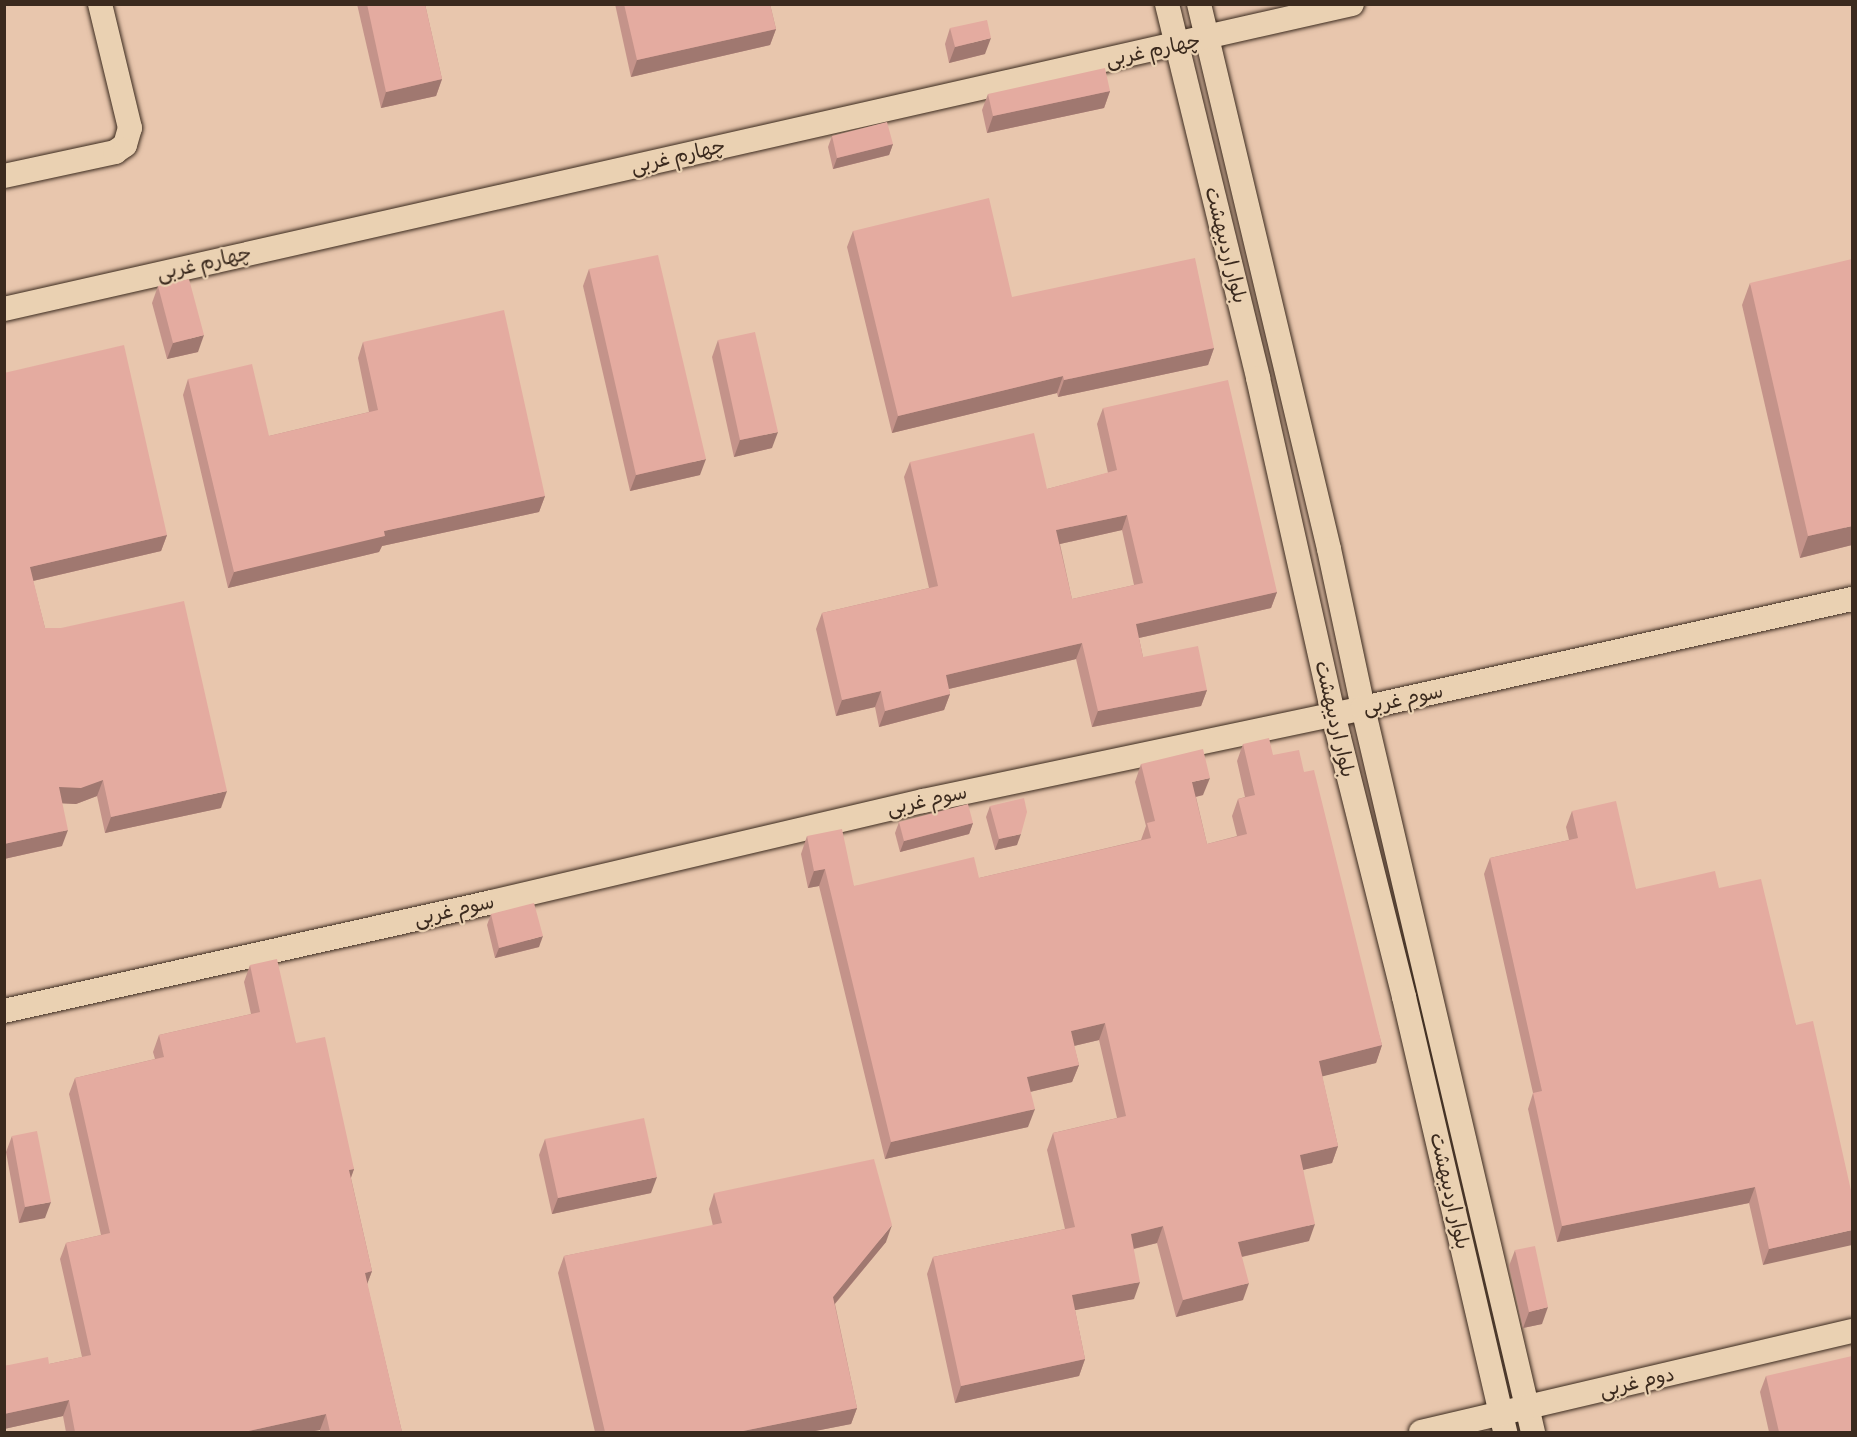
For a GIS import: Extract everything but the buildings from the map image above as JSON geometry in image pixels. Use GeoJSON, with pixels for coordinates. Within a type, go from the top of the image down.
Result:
{"type":"FeatureCollection","features":[{"type":"Feature","properties":{"kind":"street"},"geometry":{"type":"LineString","coordinates":[[4,176],[115,152],[125,145],[130,128],[100,4]]}},
{"type":"Feature","properties":{"kind":"street","name":"بلوار اردیبهشت"},"geometry":{"type":"LineString","coordinates":[[1167,4],[1258,378],[1333,714],[1407,1008],[1503,1423]]}},
{"type":"Feature","properties":{"kind":"street","name":"بلوار اردیبهشت"},"geometry":{"type":"LineString","coordinates":[[1199,4],[1209,38],[1233,151],[1329,549],[1363,708],[1533,1432]]}},
{"type":"Feature","properties":{"kind":"street","name":"چهارم غربی"},"geometry":{"type":"LineString","coordinates":[[4,309],[1352,4]]}},
{"type":"Feature","properties":{"kind":"street","name":"سوم غربی"},"geometry":{"type":"LineString","coordinates":[[4,1011],[492,902],[923,801],[1363,708],[1852,599]]}},
{"type":"Feature","properties":{"kind":"street","name":"دوم غربی"},"geometry":{"type":"LineString","coordinates":[[1421,1432],[1503,1423],[1528,1407],[1852,1331]]}},
{"type":"Feature","properties":{"kind":"shaded area"},"geometry":{"type":"Polygon","coordinates":[[[5,5],[1852,5],[1852,1432],[5,1432],[5,5]]]}}]}
